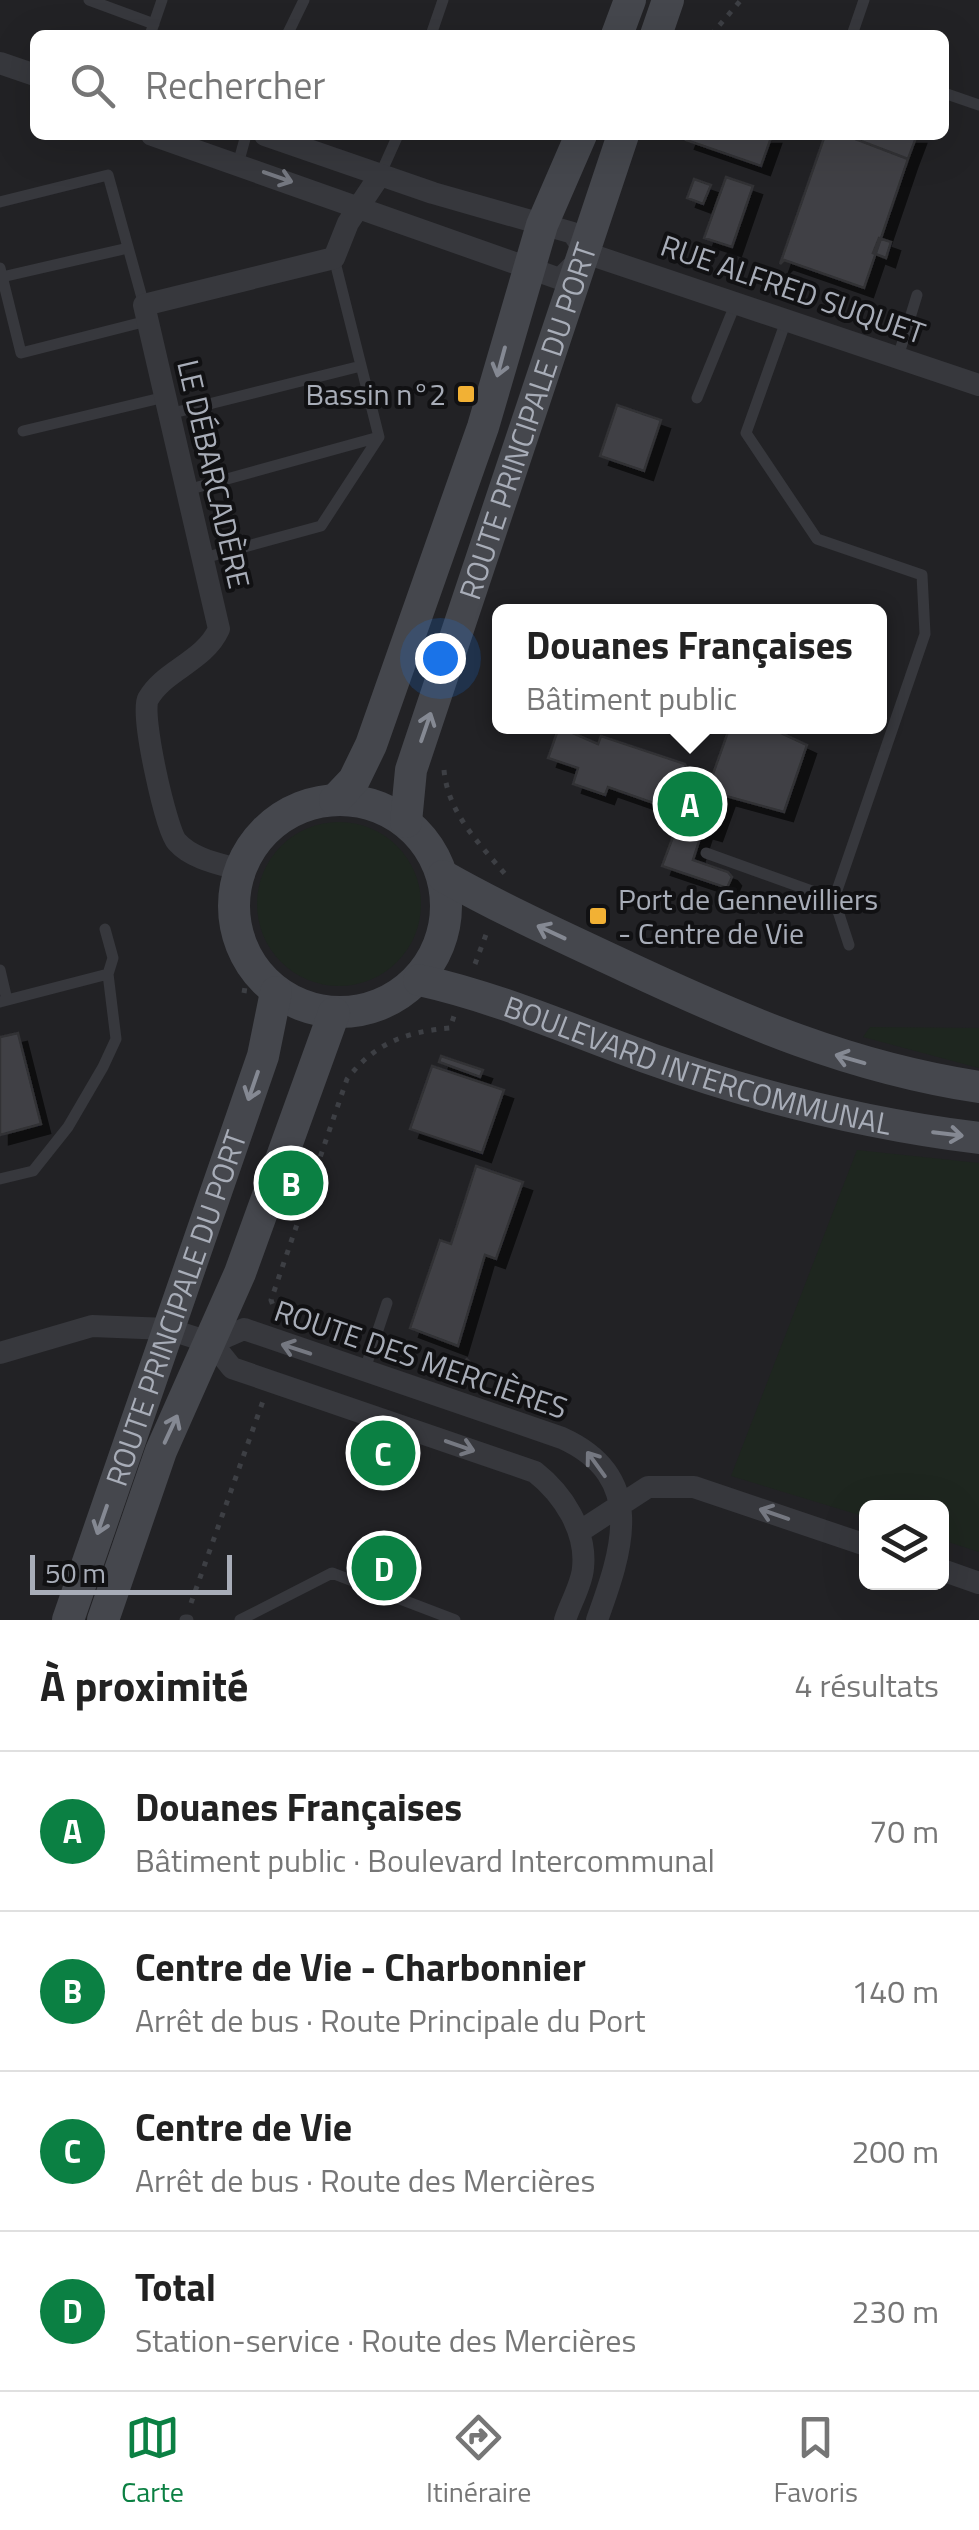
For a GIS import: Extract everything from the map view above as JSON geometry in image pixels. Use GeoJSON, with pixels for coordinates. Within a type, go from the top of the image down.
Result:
{"type":"FeatureCollection","features":[{"type":"Feature","properties":{"kind":"main road"},"geometry":{"type":"LineString","coordinates":[[619,30],[630,0]]}},
{"type":"Feature","properties":{"kind":"main road"},"geometry":{"type":"LineString","coordinates":[[658,30],[668,0]]}},
{"type":"Feature","properties":{"kind":"main road","name":"ROUTE PRINCIPALE DU PORT"},"geometry":{"type":"LineString","coordinates":[[335,800],[354,780],[371,745],[483,427],[542,225],[579,140]]}},
{"type":"Feature","properties":{"kind":"main road","name":"ROUTE PRINCIPALE DU PORT"},"geometry":{"type":"LineString","coordinates":[[406,822],[411,770],[621,140]]}},
{"type":"Feature","properties":{"kind":"main road"},"geometry":{"type":"LineString","coordinates":[[335,800],[362,802],[406,822],[433,854],[443,876],[445,926],[418,980],[368,1010],[334,1013],[303,1007],[276,992],[249,962],[239,942],[234,914],[241,870],[264,831],[286,814],[335,800]]}},
{"type":"Feature","properties":{"kind":"main road","name":"BOULEVARD INTERCOMMUNAL"},"geometry":{"type":"LineString","coordinates":[[443,876],[497,907],[794,1042],[903,1074],[979,1086]]}},
{"type":"Feature","properties":{"kind":"main road","name":"BOULEVARD INTERCOMMUNAL"},"geometry":{"type":"LineString","coordinates":[[418,980],[538,1014],[652,1059],[788,1102],[913,1130],[979,1138]]}},
{"type":"Feature","properties":{"kind":"main road","name":"ROUTE PRINCIPALE DU PORT"},"geometry":{"type":"LineString","coordinates":[[68,1620],[263,1056],[276,992]]}},
{"type":"Feature","properties":{"kind":"main road","name":"ROUTE PRINCIPALE DU PORT"},"geometry":{"type":"LineString","coordinates":[[103,1620],[161,1451],[212,1343],[334,1013]]}},
{"type":"Feature","properties":{"kind":"street"},"geometry":{"type":"LineString","coordinates":[[0,63],[30,73]]}},
{"type":"Feature","properties":{"kind":"street"},"geometry":{"type":"LineString","coordinates":[[167,140],[560,278],[586,253]]}},
{"type":"Feature","properties":{"kind":"street","name":"RUE ALFRED SUQUET"},"geometry":{"type":"LineString","coordinates":[[280,140],[573,234],[586,253],[736,300],[979,385]]}},
{"type":"Feature","properties":{"kind":"street"},"geometry":{"type":"LineString","coordinates":[[146,313],[334,258],[358,205],[380,174]]}},
{"type":"Feature","properties":{"kind":"street","name":"LE DÉBARCADÈRE"},"geometry":{"type":"LineString","coordinates":[[146,313],[218,628],[212,643],[151,694],[144,710],[172,837],[189,852],[241,870]]}},
{"type":"Feature","properties":{"kind":"street"},"geometry":{"type":"LineString","coordinates":[[0,1353],[92,1326],[168,1329],[212,1343],[232,1368],[535,1472],[566,1504],[578,1532],[584,1568],[565,1620]]}},
{"type":"Feature","properties":{"kind":"street","name":"ROUTE DES MERCIÈRES"},"geometry":{"type":"LineString","coordinates":[[212,1343],[244,1329],[580,1446],[598,1463],[622,1507]]}},
{"type":"Feature","properties":{"kind":"street"},"geometry":{"type":"LineString","coordinates":[[578,1532],[648,1487],[694,1487],[859,1543]]}},
{"type":"Feature","properties":{"kind":"street"},"geometry":{"type":"LineString","coordinates":[[598,1620],[622,1548],[622,1507]]}},
{"type":"Feature","properties":{"kind":"street"},"geometry":{"type":"LineString","coordinates":[[949,1572],[979,1583]]}},
{"type":"Feature","properties":{"kind":"lane"},"geometry":{"type":"LineString","coordinates":[[89,0],[152,30],[162,0]]}},
{"type":"Feature","properties":{"kind":"lane"},"geometry":{"type":"LineString","coordinates":[[289,30],[304,0]]}},
{"type":"Feature","properties":{"kind":"lane"},"geometry":{"type":"LineString","coordinates":[[434,30],[443,0]]}},
{"type":"Feature","properties":{"kind":"lane"},"geometry":{"type":"LineString","coordinates":[[854,30],[864,0]]}},
{"type":"Feature","properties":{"kind":"lane"},"geometry":{"type":"LineString","coordinates":[[949,95],[979,105]]}},
{"type":"Feature","properties":{"kind":"lane"},"geometry":{"type":"LineString","coordinates":[[238,164],[245,140]]}},
{"type":"Feature","properties":{"kind":"lane"},"geometry":{"type":"LineString","coordinates":[[380,174],[396,140]]}},
{"type":"Feature","properties":{"kind":"lane"},"geometry":{"type":"LineString","coordinates":[[0,202],[108,176],[128,248],[146,313],[20,352],[1,273],[128,248]]}},
{"type":"Feature","properties":{"kind":"lane"},"geometry":{"type":"LineString","coordinates":[[204,558],[321,526],[379,437],[334,258]]}},
{"type":"Feature","properties":{"kind":"lane"},"geometry":{"type":"LineString","coordinates":[[902,358],[917,295]]}},
{"type":"Feature","properties":{"kind":"lane"},"geometry":{"type":"LineString","coordinates":[[697,398],[736,300]]}},
{"type":"Feature","properties":{"kind":"lane"},"geometry":{"type":"LineString","coordinates":[[787,318],[746,433],[816,539],[922,575],[925,634],[834,899],[848,945]]}},
{"type":"Feature","properties":{"kind":"lane"},"geometry":{"type":"LineString","coordinates":[[23,431],[362,366]]}},
{"type":"Feature","properties":{"kind":"lane"},"geometry":{"type":"LineString","coordinates":[[188,490],[379,437]]}},
{"type":"Feature","properties":{"kind":"lane"},"geometry":{"type":"LineString","coordinates":[[706,853],[834,899]]}},
{"type":"Feature","properties":{"kind":"lane"},"geometry":{"type":"LineString","coordinates":[[0,1180],[32,1171],[68,1127],[116,1039],[108,974],[113,958],[105,929]]}},
{"type":"Feature","properties":{"kind":"lane"},"geometry":{"type":"LineString","coordinates":[[0,970],[3,1001],[108,974]]}},
{"type":"Feature","properties":{"kind":"lane"},"geometry":{"type":"LineString","coordinates":[[364,1372],[386,1302]]}},
{"type":"Feature","properties":{"kind":"lane"},"geometry":{"type":"LineString","coordinates":[[240,1620],[332,1572],[454,1620]]}},
{"type":"Feature","properties":{"kind":"path"},"geometry":{"type":"LineString","coordinates":[[715,30],[741,0]]}},
{"type":"Feature","properties":{"kind":"path"},"geometry":{"type":"LineString","coordinates":[[444,763],[447,794],[505,874],[505,882]]}},
{"type":"Feature","properties":{"kind":"path"},"geometry":{"type":"LineString","coordinates":[[282,1321],[271,1300],[347,1079],[364,1057],[382,1044],[412,1032],[450,1028]]}},
{"type":"Feature","properties":{"kind":"path"},"geometry":{"type":"LineString","coordinates":[[186,1620],[264,1400]]}},
{"type":"Feature","properties":{"kind":"shaded area"},"geometry":{"type":"Polygon","coordinates":[[[0,0],[979,0],[979,1620],[0,1620],[0,0]]]}},
{"type":"Feature","properties":{"kind":"shaded area"},"geometry":{"type":"Polygon","coordinates":[[[339,822],[370,828],[397,846],[415,873],[421,904],[415,935],[397,962],[370,980],[339,986],[308,980],[281,962],[263,935],[257,904],[263,873],[281,846],[308,828],[339,822]]]}},
{"type":"Feature","properties":{"kind":"shaded area"},"geometry":{"type":"Polygon","coordinates":[[[870,1027],[979,1028],[979,1068],[863,1037],[870,1027]]]}},
{"type":"Feature","properties":{"kind":"shaded area"},"geometry":{"type":"Polygon","coordinates":[[[857,1150],[979,1163],[979,1552],[949,1542],[949,1500],[859,1500],[859,1515],[731,1476],[857,1150]]]}},
{"type":"Feature","properties":{"kind":"building"},"geometry":{"type":"Polygon","coordinates":[[[686,140],[770,140],[761,166],[686,140]]]}},
{"type":"Feature","properties":{"kind":"building"},"geometry":{"type":"Polygon","coordinates":[[[823,140],[858,140],[908,159],[864,288],[784,260],[780,264],[823,140]]]}},
{"type":"Feature","properties":{"kind":"building"},"geometry":{"type":"Polygon","coordinates":[[[858,140],[915,140],[908,159],[858,140]]]}},
{"type":"Feature","properties":{"kind":"building"},"geometry":{"type":"Polygon","coordinates":[[[726,177],[753,186],[732,247],[704,238],[726,177]]]}},
{"type":"Feature","properties":{"kind":"building"},"geometry":{"type":"Polygon","coordinates":[[[694,179],[711,185],[703,204],[687,198],[694,179]]]}},
{"type":"Feature","properties":{"kind":"building"},"geometry":{"type":"Polygon","coordinates":[[[879,238],[891,242],[886,258],[873,253],[879,238]]]}},
{"type":"Feature","properties":{"kind":"building"},"geometry":{"type":"Polygon","coordinates":[[[617,405],[661,420],[644,471],[600,456],[617,405]]]}},
{"type":"Feature","properties":{"kind":"building"},"geometry":{"type":"Polygon","coordinates":[[[557,734],[575,734],[598,744],[601,736],[685,764],[693,783],[713,774],[727,734],[783,734],[807,745],[784,812],[726,796],[713,832],[703,829],[693,860],[728,872],[732,877],[727,888],[662,866],[682,813],[608,787],[605,795],[573,784],[578,768],[548,758],[557,734]]]}},
{"type":"Feature","properties":{"kind":"building"},"geometry":{"type":"Polygon","coordinates":[[[18,1033],[41,1124],[0,1135],[0,1037],[18,1033]]]}},
{"type":"Feature","properties":{"kind":"building"},"geometry":{"type":"Polygon","coordinates":[[[441,1056],[483,1070],[480,1077],[439,1062],[441,1056]]]}},
{"type":"Feature","properties":{"kind":"building"},"geometry":{"type":"Polygon","coordinates":[[[432,1066],[504,1090],[482,1153],[410,1129],[432,1066]]]}},
{"type":"Feature","properties":{"kind":"building"},"geometry":{"type":"Polygon","coordinates":[[[476,1166],[523,1182],[496,1259],[485,1255],[458,1346],[410,1328],[440,1240],[451,1244],[476,1166]]]}},
{"type":"Feature","properties":{"kind":"building"},"geometry":{"type":"Polygon","coordinates":[[[467,1359],[477,1370],[466,1379],[456,1368],[467,1359]]]}},
{"type":"Feature","properties":{"kind":"place","name":"Bassin n°2"},"geometry":{"type":"Point","coordinates":[466,394]}},
{"type":"Feature","properties":{"kind":"place","name":"Douanes Françaises"},"geometry":{"type":"Point","coordinates":[690,804]}},
{"type":"Feature","properties":{"kind":"place","name":"Port de Gennevilliers - Centre de Vie"},"geometry":{"type":"Point","coordinates":[598,916]}},
{"type":"Feature","properties":{"kind":"place","name":"Centre de Vie - Charbonnier"},"geometry":{"type":"Point","coordinates":[291,1183]}},
{"type":"Feature","properties":{"kind":"place","name":"Centre de Vie"},"geometry":{"type":"Point","coordinates":[383,1453]}},
{"type":"Feature","properties":{"kind":"place","name":"Total"},"geometry":{"type":"Point","coordinates":[384,1568]}}]}
